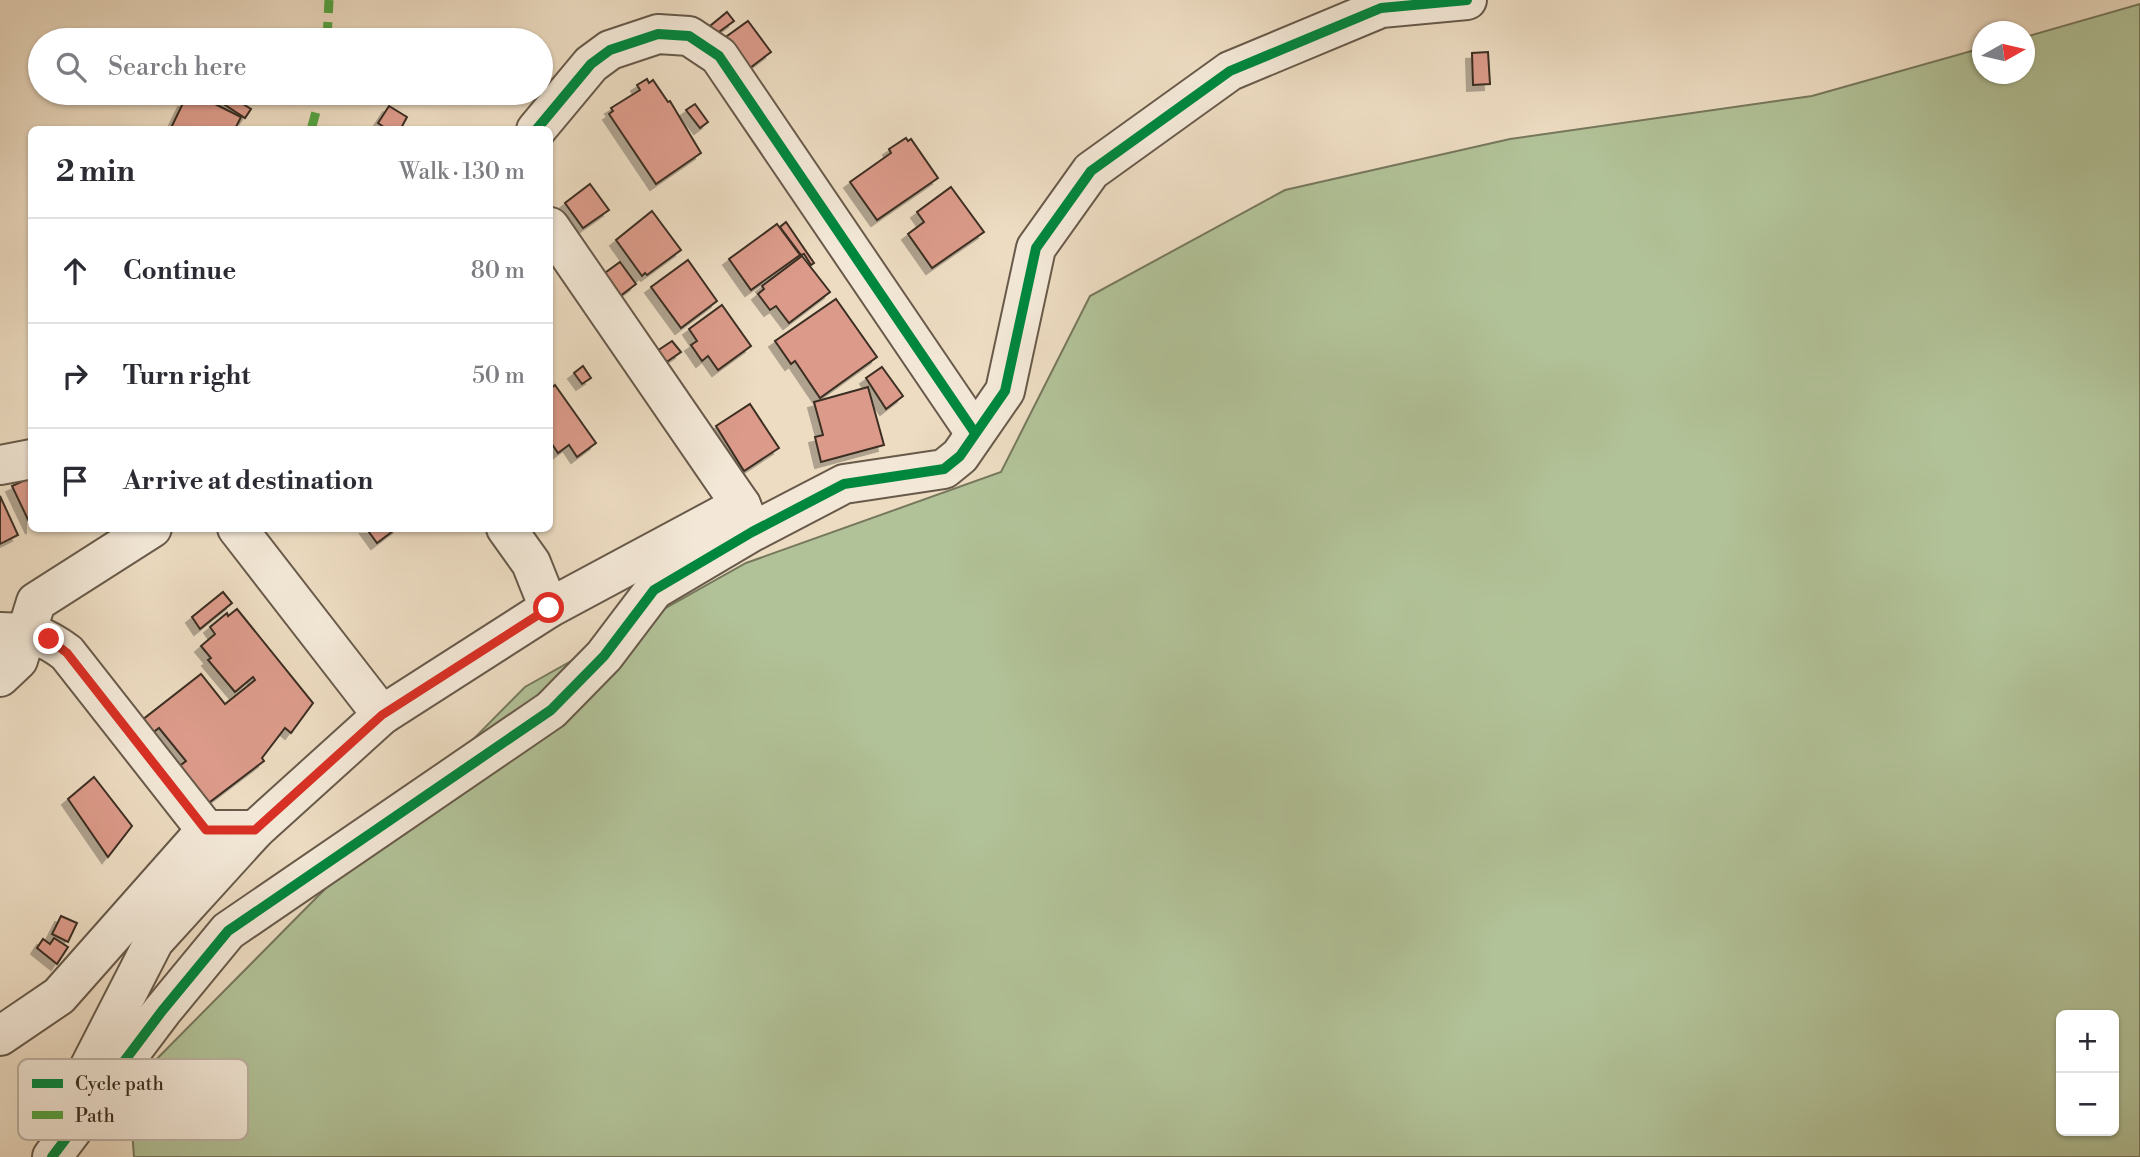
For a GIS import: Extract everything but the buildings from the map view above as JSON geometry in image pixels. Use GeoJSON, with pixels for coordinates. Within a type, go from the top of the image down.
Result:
{"type":"FeatureCollection","features":[{"type":"Feature","properties":{"kind":"street"},"geometry":{"type":"LineString","coordinates":[[94,1059],[155,941],[255,830],[382,715],[549,608],[747,519],[844,484],[944,469],[960,456],[1005,391],[1036,248],[1091,171],[1230,71],[1381,8],[1467,0]]}},
{"type":"Feature","properties":{"kind":"street"},"geometry":{"type":"LineString","coordinates":[[539,126],[591,64],[611,50],[657,34],[689,36],[719,56],[975,433]]}},
{"type":"Feature","properties":{"kind":"street"},"geometry":{"type":"LineString","coordinates":[[553,231],[747,519]]}},
{"type":"Feature","properties":{"kind":"street"},"geometry":{"type":"LineString","coordinates":[[0,466],[28,460]]}},
{"type":"Feature","properties":{"kind":"street"},"geometry":{"type":"LineString","coordinates":[[126,1059],[228,931],[551,710],[604,656],[654,590],[747,519]]}},
{"type":"Feature","properties":{"kind":"street"},"geometry":{"type":"LineString","coordinates":[[0,677],[18,660],[13,632],[36,602],[146,532]]}},
{"type":"Feature","properties":{"kind":"street"},"geometry":{"type":"LineString","coordinates":[[240,532],[382,715]]}},
{"type":"Feature","properties":{"kind":"street"},"geometry":{"type":"LineString","coordinates":[[509,532],[531,563],[549,608]]}},
{"type":"Feature","properties":{"kind":"street"},"geometry":{"type":"LineString","coordinates":[[13,632],[49,639],[67,653],[206,830]]}},
{"type":"Feature","properties":{"kind":"street"},"geometry":{"type":"LineString","coordinates":[[0,1035],[59,996],[206,830],[255,830]]}},
{"type":"Feature","properties":{"kind":"street"},"geometry":{"type":"LineString","coordinates":[[43,1157],[52,1140]]}},
{"type":"Feature","properties":{"kind":"street"},"geometry":{"type":"LineString","coordinates":[[52,1157],[65,1140]]}},
{"type":"Feature","properties":{"kind":"green space"},"geometry":{"type":"Polygon","coordinates":[[[2140,4],[2140,1157],[134,1157],[133,1140],[248,1140],[248,1059],[157,1059],[525,687],[746,563],[1001,472],[1090,296],[1285,190],[1510,139],[1812,96],[1972,51],[1972,84],[2035,84],[2035,34],[2140,4]]]}},
{"type":"Feature","properties":{"kind":"marked path"},"geometry":{"type":"LineString","coordinates":[[328,28],[329,0]]}},
{"type":"Feature","properties":{"kind":"marked path"},"geometry":{"type":"LineString","coordinates":[[312,126],[318,105]]}},
{"type":"Feature","properties":{"kind":"cycle path"},"geometry":{"type":"LineString","coordinates":[[126,1059],[228,931],[551,710],[604,656],[654,590],[752,532],[844,484],[944,469],[960,456],[1005,391],[1036,248],[1091,171],[1230,71],[1381,8],[1467,0]]}},
{"type":"Feature","properties":{"kind":"cycle path"},"geometry":{"type":"LineString","coordinates":[[539,126],[591,64],[610,50],[658,34],[689,36],[719,56],[975,433]]}},
{"type":"Feature","properties":{"kind":"cycle path"},"geometry":{"type":"LineString","coordinates":[[52,1157],[65,1140]]}},
{"type":"Feature","properties":{"kind":"route"},"geometry":{"type":"LineString","coordinates":[[49,639],[67,653],[206,830],[255,830],[382,715],[549,608]]}}]}
